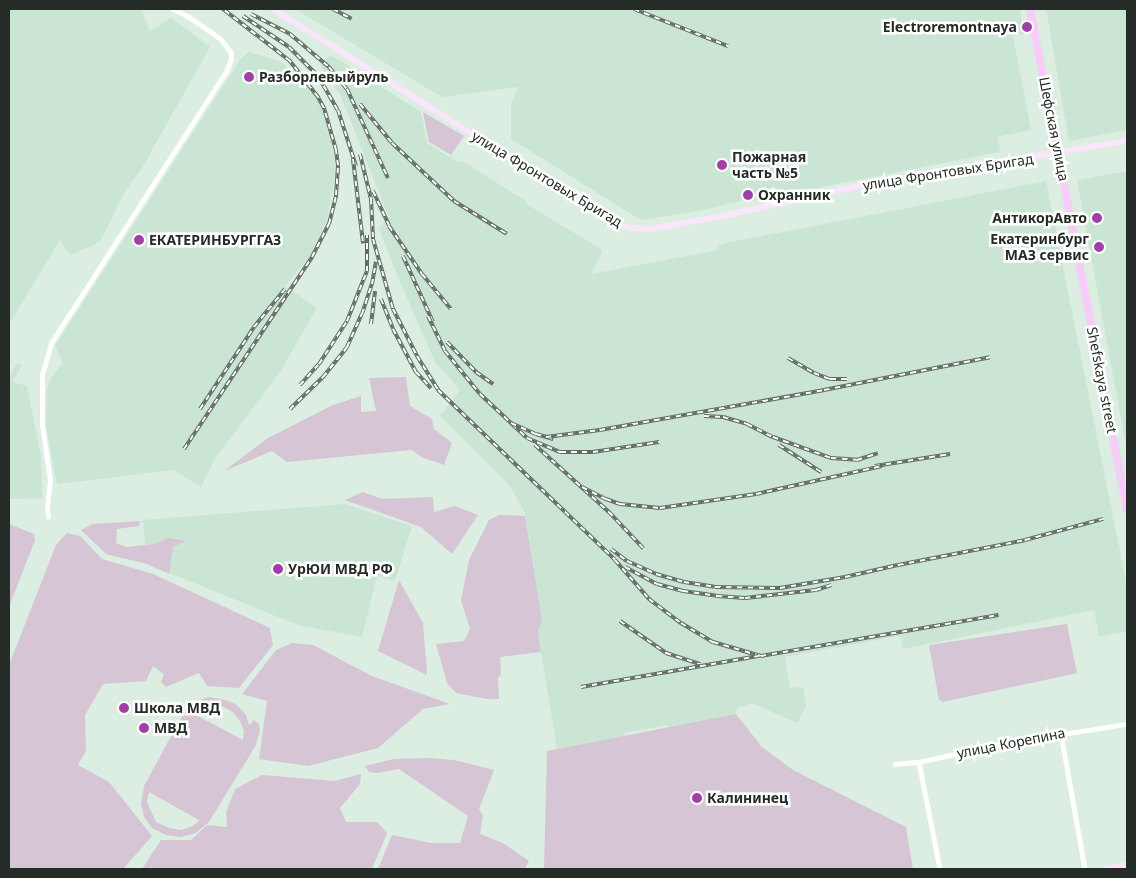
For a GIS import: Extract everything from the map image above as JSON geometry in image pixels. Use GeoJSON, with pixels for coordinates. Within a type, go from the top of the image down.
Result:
{"type":"FeatureCollection","features":[{"type":"Feature","properties":{"kind":"main road","name":"улица Фронтовых Бригад"},"geometry":{"type":"LineString","coordinates":[[273,9],[612,222],[632,228],[651,229],[727,215],[872,183],[1059,154]]}},
{"type":"Feature","properties":{"kind":"main road","name":"Шефская улица"},"geometry":{"type":"LineString","coordinates":[[1030,9],[1127,510]]}},
{"type":"Feature","properties":{"kind":"main road"},"geometry":{"type":"LineString","coordinates":[[1059,154],[1127,141]]}},
{"type":"Feature","properties":{"kind":"main road"},"geometry":{"type":"LineString","coordinates":[[1107,869],[1127,866]]}},
{"type":"Feature","properties":{"kind":"street"},"geometry":{"type":"LineString","coordinates":[[48,517],[50,481],[42,424],[42,375],[51,343],[228,70],[231,59],[232,53],[220,39],[188,17],[172,9]]}},
{"type":"Feature","properties":{"kind":"street","name":"улица Корепина"},"geometry":{"type":"LineString","coordinates":[[895,764],[919,762],[1061,733],[1127,724]]}},
{"type":"Feature","properties":{"kind":"street"},"geometry":{"type":"LineString","coordinates":[[1061,733],[1085,869]]}},
{"type":"Feature","properties":{"kind":"street"},"geometry":{"type":"LineString","coordinates":[[919,762],[940,869]]}},
{"type":"Feature","properties":{"kind":"shaded area"},"geometry":{"type":"Polygon","coordinates":[[[9,9],[141,9],[150,31],[171,18],[210,47],[142,168],[124,193],[101,240],[70,255],[60,240],[9,324],[9,9]]]}},
{"type":"Feature","properties":{"kind":"shaded area"},"geometry":{"type":"Polygon","coordinates":[[[295,9],[1020,9],[1024,34],[1013,36],[1031,130],[997,137],[1000,152],[756,200],[748,199],[699,211],[641,220],[511,139],[511,105],[518,87],[442,97],[295,9]]]}},
{"type":"Feature","properties":{"kind":"shaded area"},"geometry":{"type":"Polygon","coordinates":[[[1046,9],[1127,9],[1127,130],[1069,141],[1046,9]]]}},
{"type":"Feature","properties":{"kind":"shaded area"},"geometry":{"type":"Polygon","coordinates":[[[248,52],[280,61],[289,69],[293,66],[310,86],[322,108],[330,129],[336,170],[327,220],[311,255],[285,286],[317,308],[280,372],[214,460],[201,487],[174,470],[57,484],[46,427],[47,389],[51,378],[63,363],[55,346],[240,60],[248,52]]]}},
{"type":"Feature","properties":{"kind":"shaded area"},"geometry":{"type":"Polygon","coordinates":[[[331,55],[421,112],[427,143],[459,163],[462,161],[526,201],[526,204],[601,249],[602,253],[591,274],[719,250],[718,245],[731,242],[1046,181],[1127,587],[1127,631],[1099,637],[1094,610],[903,649],[900,636],[785,657],[790,688],[803,687],[806,707],[797,723],[752,703],[737,708],[736,714],[670,728],[667,725],[624,733],[624,736],[557,749],[538,634],[542,619],[525,513],[509,485],[440,416],[460,390],[435,362],[394,268],[379,228],[389,218],[340,94],[322,69],[321,63],[331,55]]]}},
{"type":"Feature","properties":{"kind":"shaded area"},"geometry":{"type":"Polygon","coordinates":[[[423,112],[464,136],[451,155],[429,142],[423,112]]]}},
{"type":"Feature","properties":{"kind":"shaded area"},"geometry":{"type":"Polygon","coordinates":[[[1127,171],[1127,451],[1077,180],[1127,171]]]}},
{"type":"Feature","properties":{"kind":"shaded area"},"geometry":{"type":"Polygon","coordinates":[[[17,363],[22,366],[12,382],[27,386],[41,456],[42,498],[9,499],[9,377],[17,363]]]}},
{"type":"Feature","properties":{"kind":"shaded area"},"geometry":{"type":"Polygon","coordinates":[[[406,377],[410,406],[432,419],[434,429],[452,443],[444,465],[421,457],[412,450],[287,462],[272,451],[224,471],[268,438],[333,405],[361,396],[361,412],[376,411],[369,378],[406,377]]]}},
{"type":"Feature","properties":{"kind":"shaded area"},"geometry":{"type":"Polygon","coordinates":[[[363,492],[382,499],[433,497],[434,512],[455,506],[478,515],[452,554],[421,527],[345,500],[363,492]]]}},
{"type":"Feature","properties":{"kind":"shaded area","name":"УрЮИ МВД РФ"},"geometry":{"type":"Polygon","coordinates":[[[345,504],[412,526],[395,581],[377,576],[362,637],[298,625],[147,564],[143,520],[345,504]]]}},
{"type":"Feature","properties":{"kind":"shaded area"},"geometry":{"type":"Polygon","coordinates":[[[499,515],[525,516],[542,619],[538,633],[541,652],[500,657],[499,699],[487,699],[456,693],[447,683],[436,644],[464,641],[470,629],[461,600],[469,560],[489,520],[499,515]]]}},
{"type":"Feature","properties":{"kind":"shaded area"},"geometry":{"type":"Polygon","coordinates":[[[140,521],[139,526],[117,529],[116,543],[126,547],[156,544],[168,538],[186,541],[173,547],[169,574],[147,564],[106,554],[81,530],[93,524],[140,521]]]}},
{"type":"Feature","properties":{"kind":"shaded area"},"geometry":{"type":"Polygon","coordinates":[[[9,524],[34,534],[35,540],[9,607],[9,524]]]}},
{"type":"Feature","properties":{"kind":"shaded area"},"geometry":{"type":"Polygon","coordinates":[[[67,533],[80,536],[102,559],[153,574],[270,628],[273,645],[239,688],[207,686],[199,673],[166,687],[161,682],[164,674],[153,666],[146,681],[103,684],[85,715],[86,751],[78,765],[109,782],[152,836],[123,869],[9,869],[9,665],[56,545],[67,533]]]}},
{"type":"Feature","properties":{"kind":"shaded area"},"geometry":{"type":"Polygon","coordinates":[[[399,580],[423,623],[427,675],[378,651],[399,580]]]}},
{"type":"Feature","properties":{"kind":"shaded area"},"geometry":{"type":"Polygon","coordinates":[[[1067,624],[1077,673],[943,702],[939,700],[929,645],[1067,624]]]}},
{"type":"Feature","properties":{"kind":"shaded area"},"geometry":{"type":"Polygon","coordinates":[[[292,643],[313,645],[372,676],[450,704],[423,709],[378,748],[308,766],[259,759],[267,701],[242,694],[276,650],[292,643]]]}},
{"type":"Feature","properties":{"kind":"shaded area"},"geometry":{"type":"Polygon","coordinates":[[[209,697],[226,700],[237,705],[246,715],[249,725],[254,720],[259,724],[260,730],[256,745],[209,822],[196,833],[181,837],[166,835],[152,828],[144,817],[141,804],[144,786],[186,709],[194,702],[209,697]],[[209,706],[199,709],[194,714],[243,740],[244,731],[240,721],[233,712],[222,706],[209,706]],[[149,792],[147,802],[156,822],[169,828],[181,830],[193,826],[199,821],[199,820],[149,792]]]}},
{"type":"Feature","properties":{"kind":"shaded area","name":"Калининец"},"geometry":{"type":"Polygon","coordinates":[[[736,714],[762,747],[793,770],[906,827],[913,869],[544,869],[547,751],[736,714]]]}},
{"type":"Feature","properties":{"kind":"shaded area"},"geometry":{"type":"Polygon","coordinates":[[[429,758],[454,760],[494,770],[479,809],[483,816],[480,834],[503,843],[529,861],[525,869],[378,869],[392,835],[431,843],[460,843],[468,816],[399,769],[377,773],[369,772],[365,766],[394,759],[429,758]]]}},
{"type":"Feature","properties":{"kind":"shaded area"},"geometry":{"type":"Polygon","coordinates":[[[361,774],[360,784],[340,808],[346,822],[377,822],[387,833],[372,869],[142,869],[161,840],[191,840],[207,825],[227,827],[226,812],[235,789],[262,775],[335,781],[361,774]]]}},
{"type":"Feature","properties":{"kind":"railway"},"geometry":{"type":"LineString","coordinates":[[184,449],[312,257],[329,224],[336,195],[338,165],[336,150],[324,108],[318,97],[290,61],[223,9]]}},
{"type":"Feature","properties":{"kind":"railway"},"geometry":{"type":"LineString","coordinates":[[333,9],[352,19]]}},
{"type":"Feature","properties":{"kind":"railway"},"geometry":{"type":"LineString","coordinates":[[634,9],[728,46]]}},
{"type":"Feature","properties":{"kind":"railway"},"geometry":{"type":"LineString","coordinates":[[251,14],[290,34],[329,67],[347,89],[388,178]]}},
{"type":"Feature","properties":{"kind":"railway"},"geometry":{"type":"LineString","coordinates":[[243,16],[289,47],[318,76],[338,110],[356,166]]}},
{"type":"Feature","properties":{"kind":"railway"},"geometry":{"type":"LineString","coordinates":[[360,104],[392,143],[454,201],[507,234]]}},
{"type":"Feature","properties":{"kind":"railway"},"geometry":{"type":"LineString","coordinates":[[360,154],[371,199],[373,239],[393,309],[417,356],[438,390],[615,560],[649,599],[681,623],[713,642],[761,656],[998,615]]}},
{"type":"Feature","properties":{"kind":"railway"},"geometry":{"type":"LineString","coordinates":[[353,159],[363,243]]}},
{"type":"Feature","properties":{"kind":"railway"},"geometry":{"type":"LineString","coordinates":[[373,191],[389,226],[422,274],[451,309]]}},
{"type":"Feature","properties":{"kind":"railway"},"geometry":{"type":"LineString","coordinates":[[300,385],[319,364],[347,321],[367,271],[367,235]]}},
{"type":"Feature","properties":{"kind":"railway"},"geometry":{"type":"LineString","coordinates":[[403,256],[433,322]]}},
{"type":"Feature","properties":{"kind":"railway"},"geometry":{"type":"LineString","coordinates":[[290,409],[323,377],[347,347],[362,314],[372,284],[376,261]]}},
{"type":"Feature","properties":{"kind":"railway"},"geometry":{"type":"LineString","coordinates":[[200,409],[254,327],[285,289]]}},
{"type":"Feature","properties":{"kind":"railway"},"geometry":{"type":"LineString","coordinates":[[371,324],[375,291]]}},
{"type":"Feature","properties":{"kind":"railway"},"geometry":{"type":"LineString","coordinates":[[381,299],[393,329],[416,372],[431,388]]}},
{"type":"Feature","properties":{"kind":"railway"},"geometry":{"type":"LineString","coordinates":[[428,316],[445,351],[480,394],[527,438],[560,452],[593,452],[659,442]]}},
{"type":"Feature","properties":{"kind":"railway"},"geometry":{"type":"LineString","coordinates":[[447,342],[476,372],[493,384]]}},
{"type":"Feature","properties":{"kind":"railway"},"geometry":{"type":"LineString","coordinates":[[546,437],[600,430],[824,390],[990,357]]}},
{"type":"Feature","properties":{"kind":"railway"},"geometry":{"type":"LineString","coordinates":[[788,358],[814,373],[830,379],[847,379]]}},
{"type":"Feature","properties":{"kind":"railway"},"geometry":{"type":"LineString","coordinates":[[704,416],[723,417],[747,424],[773,437],[831,458],[857,460],[878,453]]}},
{"type":"Feature","properties":{"kind":"railway"},"geometry":{"type":"LineString","coordinates":[[511,423],[553,439]]}},
{"type":"Feature","properties":{"kind":"railway"},"geometry":{"type":"LineString","coordinates":[[535,445],[609,512],[643,548]]}},
{"type":"Feature","properties":{"kind":"railway"},"geometry":{"type":"LineString","coordinates":[[779,445],[821,472]]}},
{"type":"Feature","properties":{"kind":"railway"},"geometry":{"type":"LineString","coordinates":[[875,466],[950,454]]}},
{"type":"Feature","properties":{"kind":"railway"},"geometry":{"type":"LineString","coordinates":[[582,487],[620,504],[660,508],[756,494],[882,466]]}},
{"type":"Feature","properties":{"kind":"railway"},"geometry":{"type":"LineString","coordinates":[[611,549],[627,561],[656,574],[684,582],[715,587],[780,588],[845,577],[1025,540],[1103,519]]}},
{"type":"Feature","properties":{"kind":"railway"},"geometry":{"type":"LineString","coordinates":[[625,567],[657,584],[683,591],[717,596],[745,598],[816,590],[831,585]]}},
{"type":"Feature","properties":{"kind":"railway"},"geometry":{"type":"LineString","coordinates":[[620,621],[666,653],[700,664]]}},
{"type":"Feature","properties":{"kind":"railway"},"geometry":{"type":"LineString","coordinates":[[581,687],[758,656]]}},
{"type":"Feature","properties":{"kind":"place","name":"Electroremontnaya"},"geometry":{"type":"Point","coordinates":[1027,27]}},
{"type":"Feature","properties":{"kind":"place","name":"Разборлевыйруль"},"geometry":{"type":"Point","coordinates":[249,77]}},
{"type":"Feature","properties":{"kind":"place","name":"Пожарная часть №5"},"geometry":{"type":"Point","coordinates":[722,165]}},
{"type":"Feature","properties":{"kind":"place","name":"Охранник"},"geometry":{"type":"Point","coordinates":[748,195]}},
{"type":"Feature","properties":{"kind":"place","name":"АнтикорАвто"},"geometry":{"type":"Point","coordinates":[1097,218]}},
{"type":"Feature","properties":{"kind":"place","name":"ЕКАТЕРИНБУРГГАЗ"},"geometry":{"type":"Point","coordinates":[139,240]}},
{"type":"Feature","properties":{"kind":"place","name":"Екатеринбург МАЗ сервис"},"geometry":{"type":"Point","coordinates":[1099,247]}},
{"type":"Feature","properties":{"kind":"place","name":"УрЮИ МВД РФ"},"geometry":{"type":"Point","coordinates":[278,569]}},
{"type":"Feature","properties":{"kind":"place","name":"Школа МВД"},"geometry":{"type":"Point","coordinates":[124,708]}},
{"type":"Feature","properties":{"kind":"place","name":"МВД"},"geometry":{"type":"Point","coordinates":[144,728]}},
{"type":"Feature","properties":{"kind":"place","name":"Калининец"},"geometry":{"type":"Point","coordinates":[697,798]}}]}
